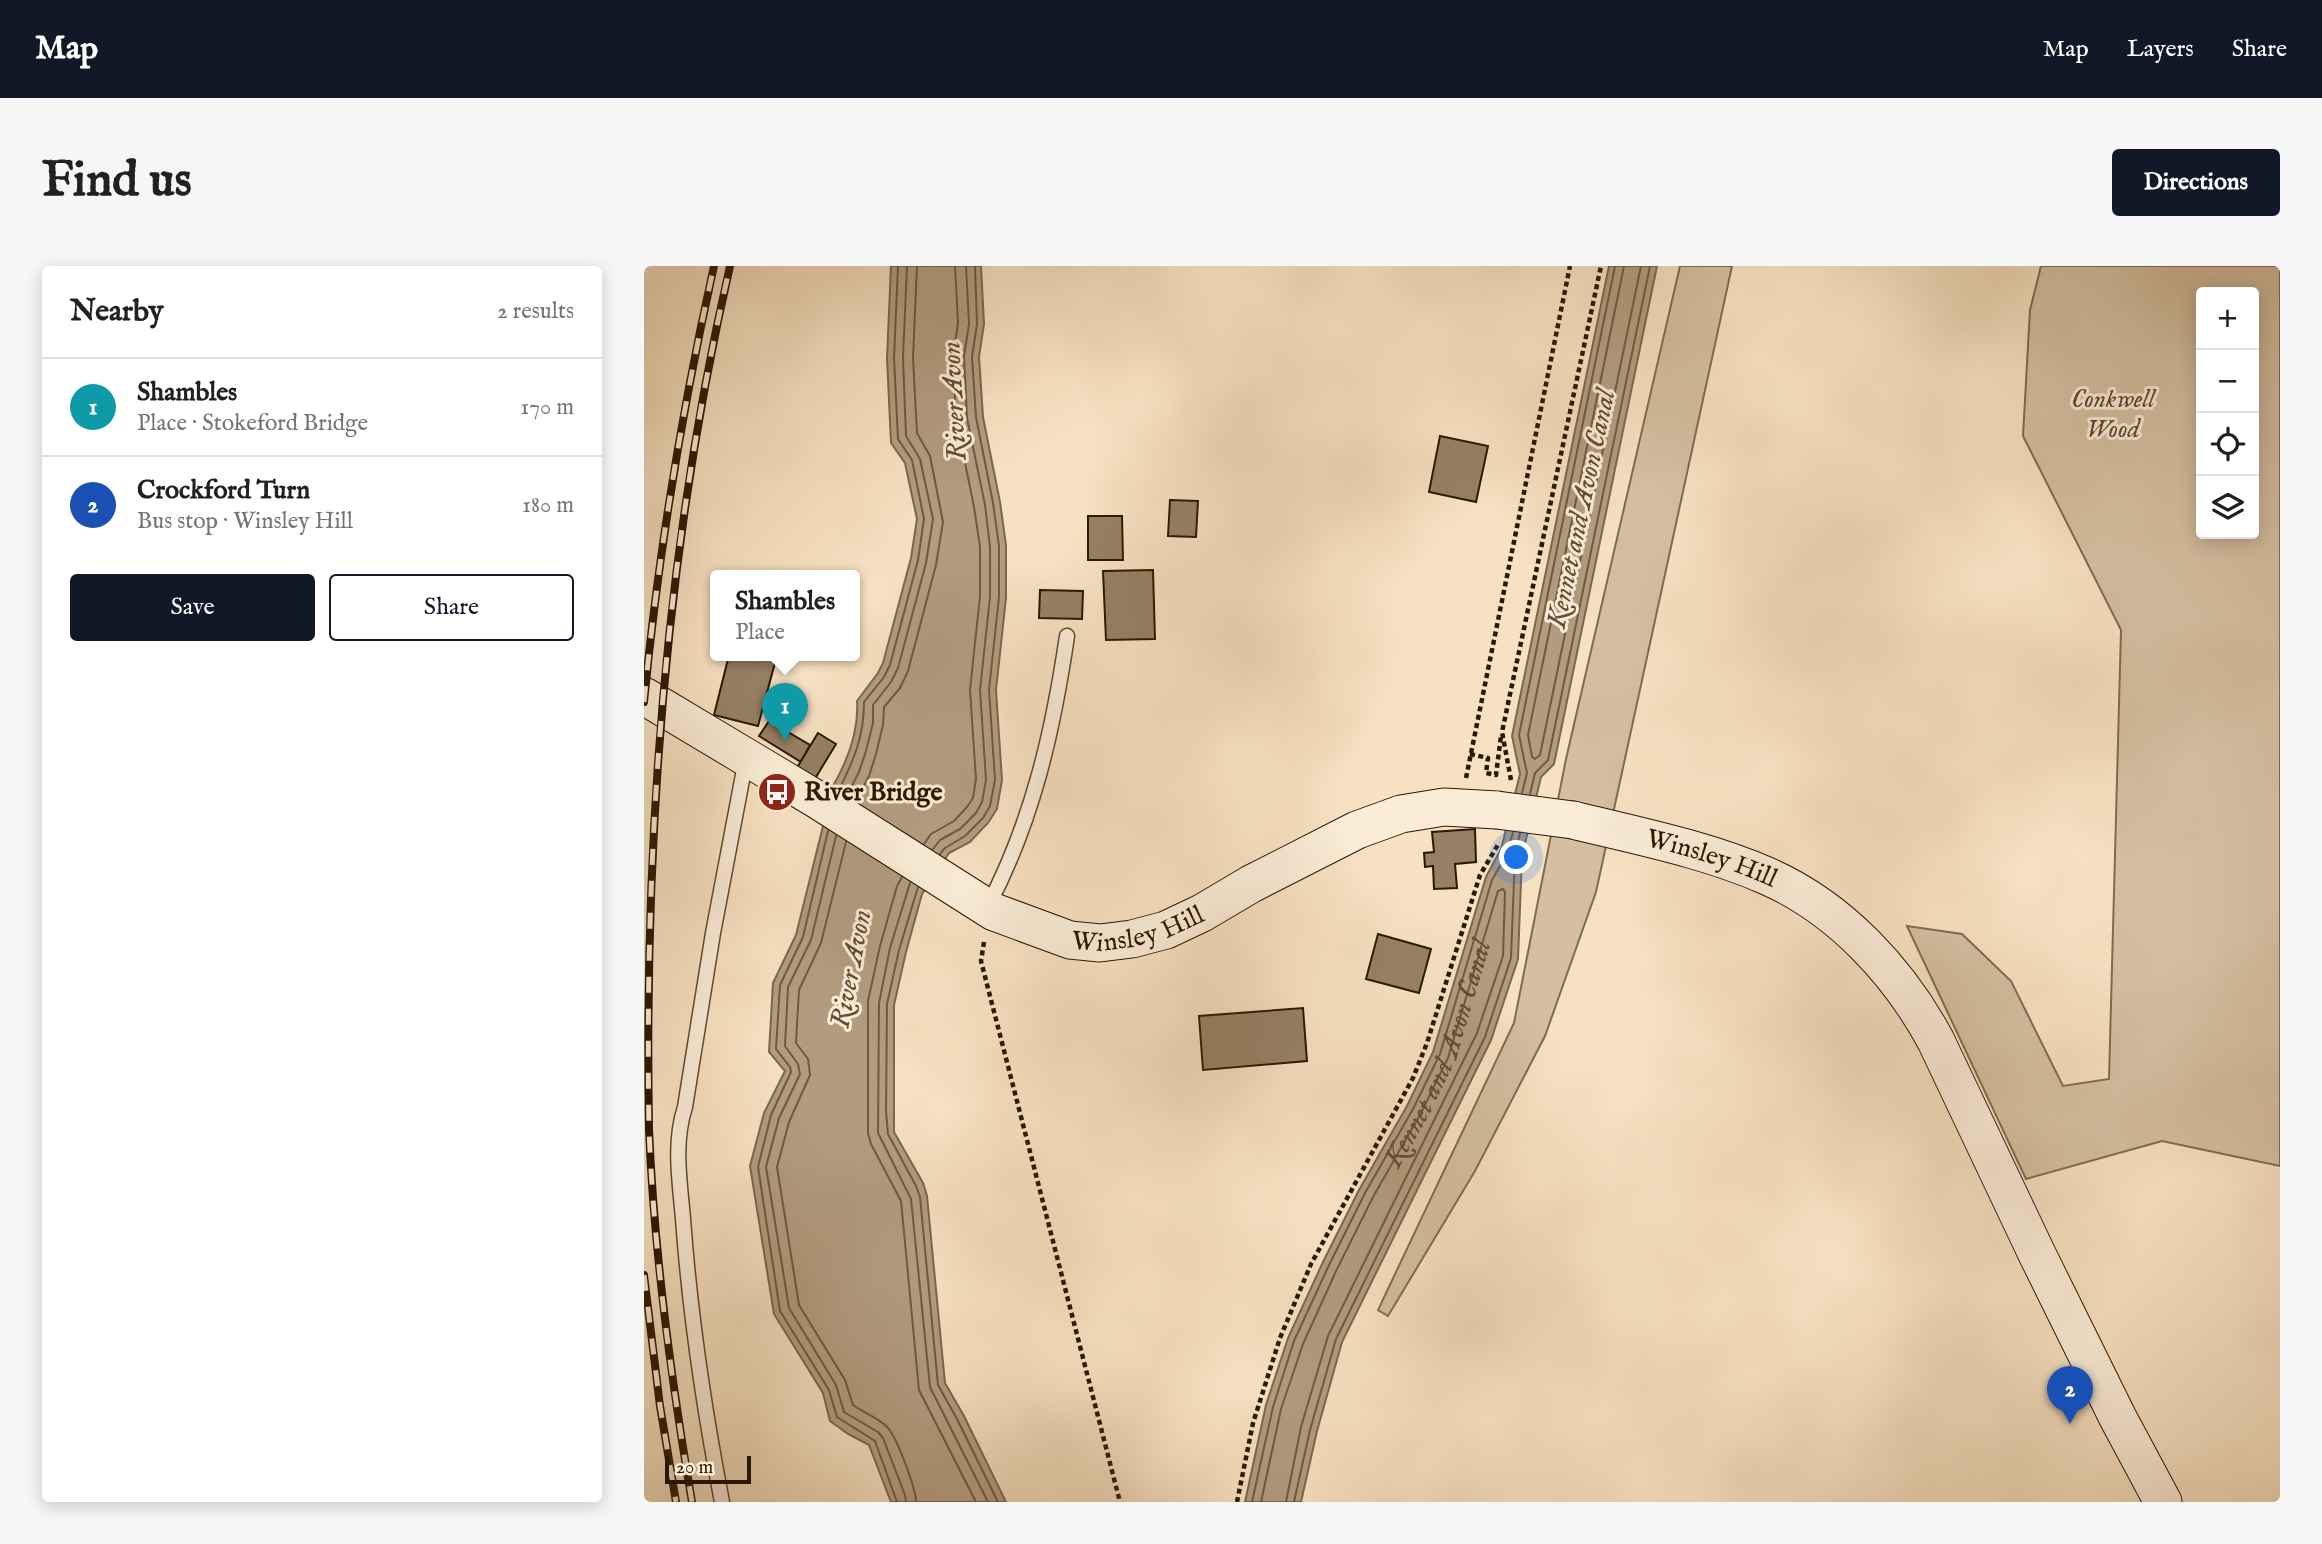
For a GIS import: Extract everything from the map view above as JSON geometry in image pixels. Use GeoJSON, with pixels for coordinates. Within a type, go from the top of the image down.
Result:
{"type":"FeatureCollection","features":[{"type":"Feature","properties":{"kind":"main road","name":"Winsley Hill"},"geometry":{"type":"LineString","coordinates":[[644,696],[816,799],[991,909],[1070,940],[1100,943],[1132,939],[1166,929],[1202,913],[1251,884],[1346,836],[1401,814],[1444,807],[1504,810],[1573,820],[1685,847],[1768,877],[1810,901],[1844,926],[1877,957],[1923,1016],[2037,1254],[2163,1502]]}},
{"type":"Feature","properties":{"kind":"lane"},"geometry":{"type":"LineString","coordinates":[[991,909],[1018,842],[1048,744],[1068,636]]}},
{"type":"Feature","properties":{"kind":"lane"},"geometry":{"type":"LineString","coordinates":[[722,1502],[685,1251],[678,1159],[679,1126],[685,1107],[713,933],[746,757]]}},
{"type":"Feature","properties":{"kind":"path"},"geometry":{"type":"LineString","coordinates":[[1570,266],[1470,754],[1488,758],[1486,773],[1496,775],[1502,732],[1601,266]]}},
{"type":"Feature","properties":{"kind":"path"},"geometry":{"type":"LineString","coordinates":[[1237,1502],[1253,1423],[1280,1338],[1311,1264],[1413,1078],[1480,875],[1499,844],[1504,810],[1502,732]]}},
{"type":"Feature","properties":{"kind":"path"},"geometry":{"type":"LineString","coordinates":[[991,909],[985,928],[981,961],[1120,1502]]}},
{"type":"Feature","properties":{"kind":"green space"},"geometry":{"type":"Polygon","coordinates":[[[1680,266],[1732,266],[1596,892],[1545,1036],[1475,1171],[1388,1316],[1378,1310],[1514,1023],[1566,759],[1680,266]]]}},
{"type":"Feature","properties":{"kind":"green space","name":"Conkwell Wood"},"geometry":{"type":"Polygon","coordinates":[[[2041,266],[2280,266],[2280,1166],[2162,1141],[2026,1179],[1907,926],[1962,934],[2011,981],[2063,1086],[2109,1079],[2121,630],[2023,436],[2030,310],[2041,266]]]}},
{"type":"Feature","properties":{"kind":"water","name":"River Avon"},"geometry":{"type":"Polygon","coordinates":[[[891,266],[981,266],[984,324],[979,357],[983,417],[1006,545],[1006,598],[996,690],[1002,780],[997,809],[988,823],[970,842],[949,853],[922,894],[894,1005],[894,1132],[923,1183],[927,1196],[945,1383],[1006,1502],[891,1502],[869,1445],[830,1421],[823,1393],[774,1314],[750,1166],[764,1113],[785,1071],[769,1052],[773,983],[796,935],[833,786],[848,756],[854,734],[857,701],[883,663],[911,558],[917,519],[905,463],[891,443],[887,358],[891,266]]]}},
{"type":"Feature","properties":{"kind":"water","name":"Kennet and Avon Canal"},"geometry":{"type":"Polygon","coordinates":[[[1609,266],[1657,266],[1554,764],[1541,777],[1522,856],[1518,959],[1491,1040],[1342,1342],[1317,1431],[1301,1502],[1245,1502],[1266,1405],[1288,1338],[1359,1190],[1407,1106],[1433,1052],[1486,877],[1501,849],[1520,774],[1512,736],[1609,266]]]}},
{"type":"Feature","properties":{"kind":"building"},"geometry":{"type":"Polygon","coordinates":[[[1440,436],[1488,446],[1476,502],[1429,492],[1440,436]]]}},
{"type":"Feature","properties":{"kind":"building"},"geometry":{"type":"Polygon","coordinates":[[[1170,500],[1198,501],[1196,537],[1168,536],[1170,500]]]}},
{"type":"Feature","properties":{"kind":"building"},"geometry":{"type":"Polygon","coordinates":[[[1088,516],[1122,516],[1123,560],[1088,560],[1088,516]]]}},
{"type":"Feature","properties":{"kind":"building"},"geometry":{"type":"Polygon","coordinates":[[[1153,570],[1155,639],[1106,640],[1103,571],[1153,570]]]}},
{"type":"Feature","properties":{"kind":"building"},"geometry":{"type":"Polygon","coordinates":[[[1040,590],[1083,591],[1082,619],[1039,618],[1040,590]]]}},
{"type":"Feature","properties":{"kind":"building"},"geometry":{"type":"Polygon","coordinates":[[[728,661],[775,661],[758,726],[714,715],[728,661]]]}},
{"type":"Feature","properties":{"kind":"building"},"geometry":{"type":"Polygon","coordinates":[[[769,721],[810,745],[801,762],[759,736],[769,721]]]}},
{"type":"Feature","properties":{"kind":"building"},"geometry":{"type":"Polygon","coordinates":[[[818,733],[836,744],[813,782],[795,771],[818,733]]]}},
{"type":"Feature","properties":{"kind":"building"},"geometry":{"type":"Polygon","coordinates":[[[1475,829],[1476,862],[1455,864],[1457,888],[1434,889],[1433,866],[1425,867],[1424,853],[1434,852],[1432,832],[1475,829]]]}},
{"type":"Feature","properties":{"kind":"building"},"geometry":{"type":"Polygon","coordinates":[[[1378,934],[1431,949],[1419,993],[1366,979],[1378,934]]]}},
{"type":"Feature","properties":{"kind":"building"},"geometry":{"type":"Polygon","coordinates":[[[1303,1008],[1307,1061],[1203,1070],[1199,1016],[1303,1008]]]}},
{"type":"Feature","properties":{"kind":"railway"},"geometry":{"type":"LineString","coordinates":[[644,702],[672,483],[714,266]]}},
{"type":"Feature","properties":{"kind":"railway"},"geometry":{"type":"LineString","coordinates":[[692,1502],[664,1316],[651,1176],[648,1020],[650,912],[655,803],[674,587],[689,479],[730,266]]}},
{"type":"Feature","properties":{"kind":"railway"},"geometry":{"type":"LineString","coordinates":[[644,1275],[660,1406],[676,1502]]}},
{"type":"Feature","properties":{"kind":"place","name":"Shambles"},"geometry":{"type":"Point","coordinates":[785,741]}},
{"type":"Feature","properties":{"kind":"place","name":"River Bridge"},"geometry":{"type":"Point","coordinates":[777,792]}},
{"type":"Feature","properties":{"kind":"place","name":"Crockford Turn"},"geometry":{"type":"Point","coordinates":[2070,1424]}}]}
